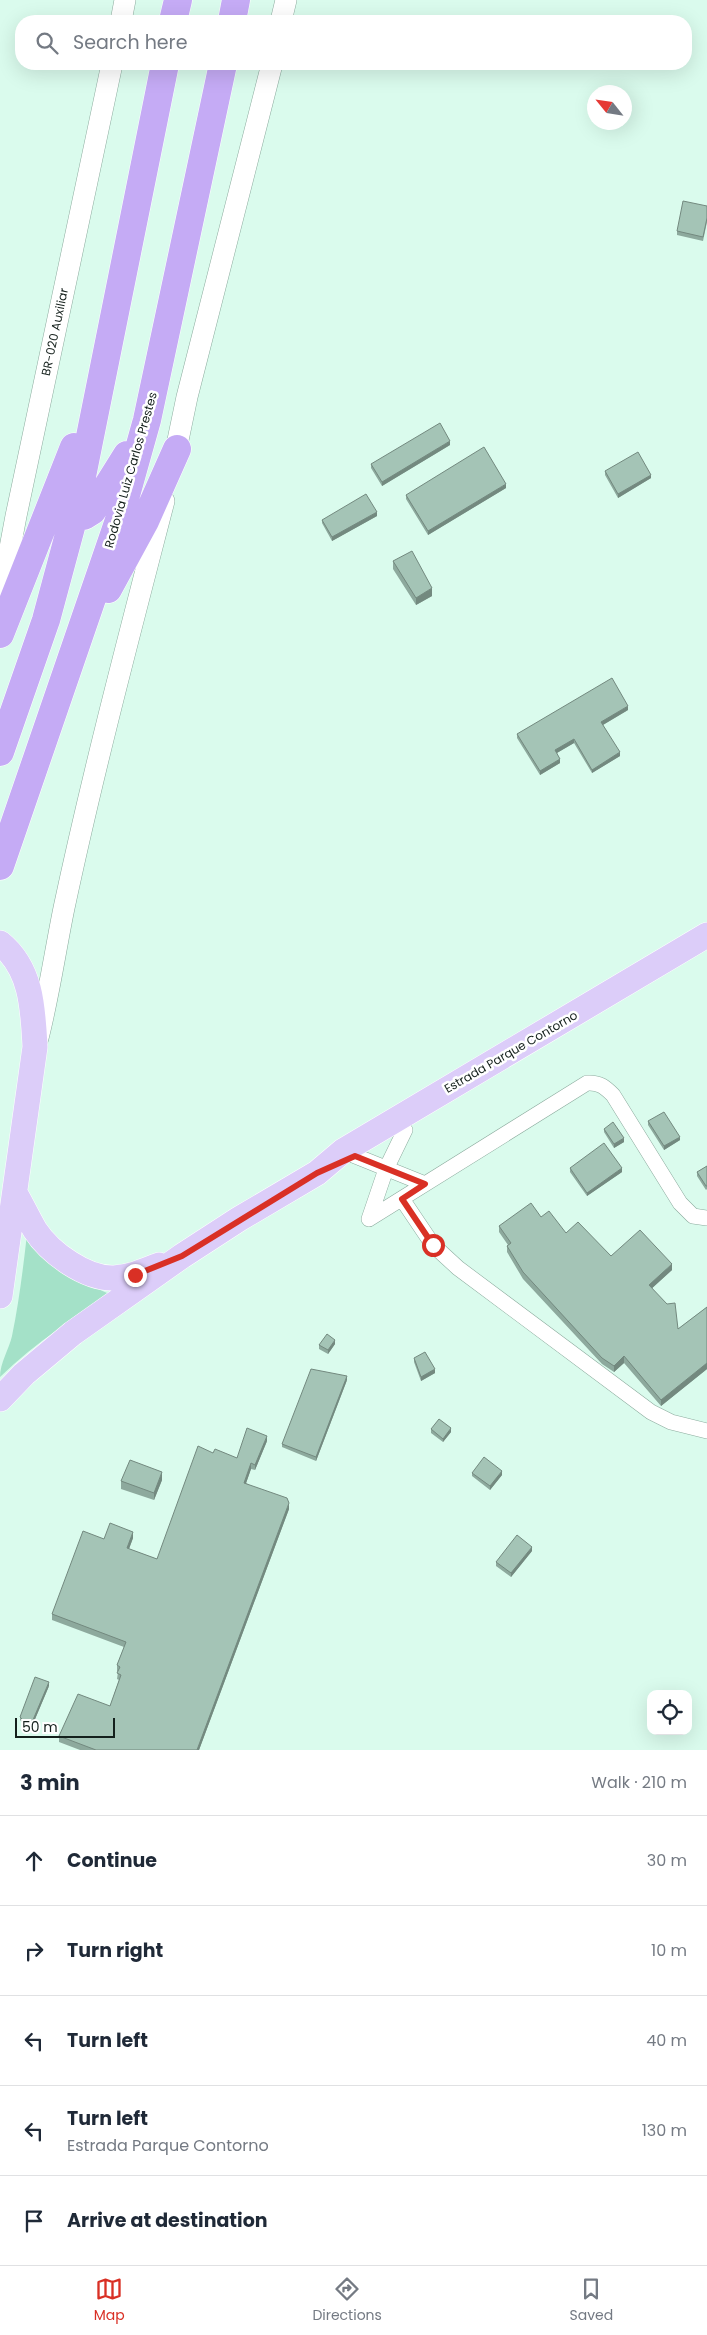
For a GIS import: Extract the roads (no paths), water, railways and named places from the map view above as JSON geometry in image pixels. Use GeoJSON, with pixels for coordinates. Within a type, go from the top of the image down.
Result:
{"type":"FeatureCollection","features":[{"type":"Feature","properties":{"kind":"highway"},"geometry":{"type":"LineString","coordinates":[[175,15],[178,0]]}},
{"type":"Feature","properties":{"kind":"highway"},"geometry":{"type":"LineString","coordinates":[[233,15],[236,0]]}},
{"type":"Feature","properties":{"kind":"highway"},"geometry":{"type":"LineString","coordinates":[[0,752],[46,620],[74,516],[164,70]]}},
{"type":"Feature","properties":{"kind":"highway","name":"Rodovia Luiz Carlos Prestes"},"geometry":{"type":"LineString","coordinates":[[0,866],[119,520],[147,420],[222,70]]}},
{"type":"Feature","properties":{"kind":"highway"},"geometry":{"type":"LineString","coordinates":[[0,634],[102,375]]}},
{"type":"Feature","properties":{"kind":"highway"},"geometry":{"type":"LineString","coordinates":[[74,516],[84,516],[96,506],[147,420]]}},
{"type":"Feature","properties":{"kind":"highway"},"geometry":{"type":"LineString","coordinates":[[80,629],[134,544],[177,449]]}},
{"type":"Feature","properties":{"kind":"main road"},"geometry":{"type":"LineString","coordinates":[[122,15],[125,0]]}},
{"type":"Feature","properties":{"kind":"main road"},"geometry":{"type":"LineString","coordinates":[[282,15],[286,0]]}},
{"type":"Feature","properties":{"kind":"main road","name":"BR-020 Auxiliar"},"geometry":{"type":"LineString","coordinates":[[0,601],[16,516],[111,70]]}},
{"type":"Feature","properties":{"kind":"main road"},"geometry":{"type":"LineString","coordinates":[[0,1296],[35,1047],[49,992],[64,908],[118,679],[177,449],[187,397],[270,70]]}},
{"type":"Feature","properties":{"kind":"main road","name":"Estrada Parque Contorno"},"geometry":{"type":"LineString","coordinates":[[0,1399],[52,1349],[182,1256],[707,935]]}},
{"type":"Feature","properties":{"kind":"main road"},"geometry":{"type":"LineString","coordinates":[[0,942],[20,987],[23,1010],[24,1117]]}},
{"type":"Feature","properties":{"kind":"main road","name":"Estrada Parque Contorno"},"geometry":{"type":"LineString","coordinates":[[349,1154],[405,1130],[707,950]]}},
{"type":"Feature","properties":{"kind":"main road"},"geometry":{"type":"LineString","coordinates":[[10,964],[28,985],[33,1006],[35,1047]]}},
{"type":"Feature","properties":{"kind":"main road","name":"Estrada Parque Contorno"},"geometry":{"type":"LineString","coordinates":[[15,1193],[36,1232],[51,1248],[80,1270],[113,1278],[135,1275],[182,1256]]}},
{"type":"Feature","properties":{"kind":"street"},"geometry":{"type":"LineString","coordinates":[[405,1130],[386,1169],[369,1219],[587,1083],[601,1084],[613,1095],[680,1203],[694,1216],[707,1218]]}},
{"type":"Feature","properties":{"kind":"street"},"geometry":{"type":"LineString","coordinates":[[349,1154],[425,1184]]}},
{"type":"Feature","properties":{"kind":"street"},"geometry":{"type":"LineString","coordinates":[[402,1199],[433,1245],[458,1268],[651,1412],[671,1422],[707,1431]]}}]}
